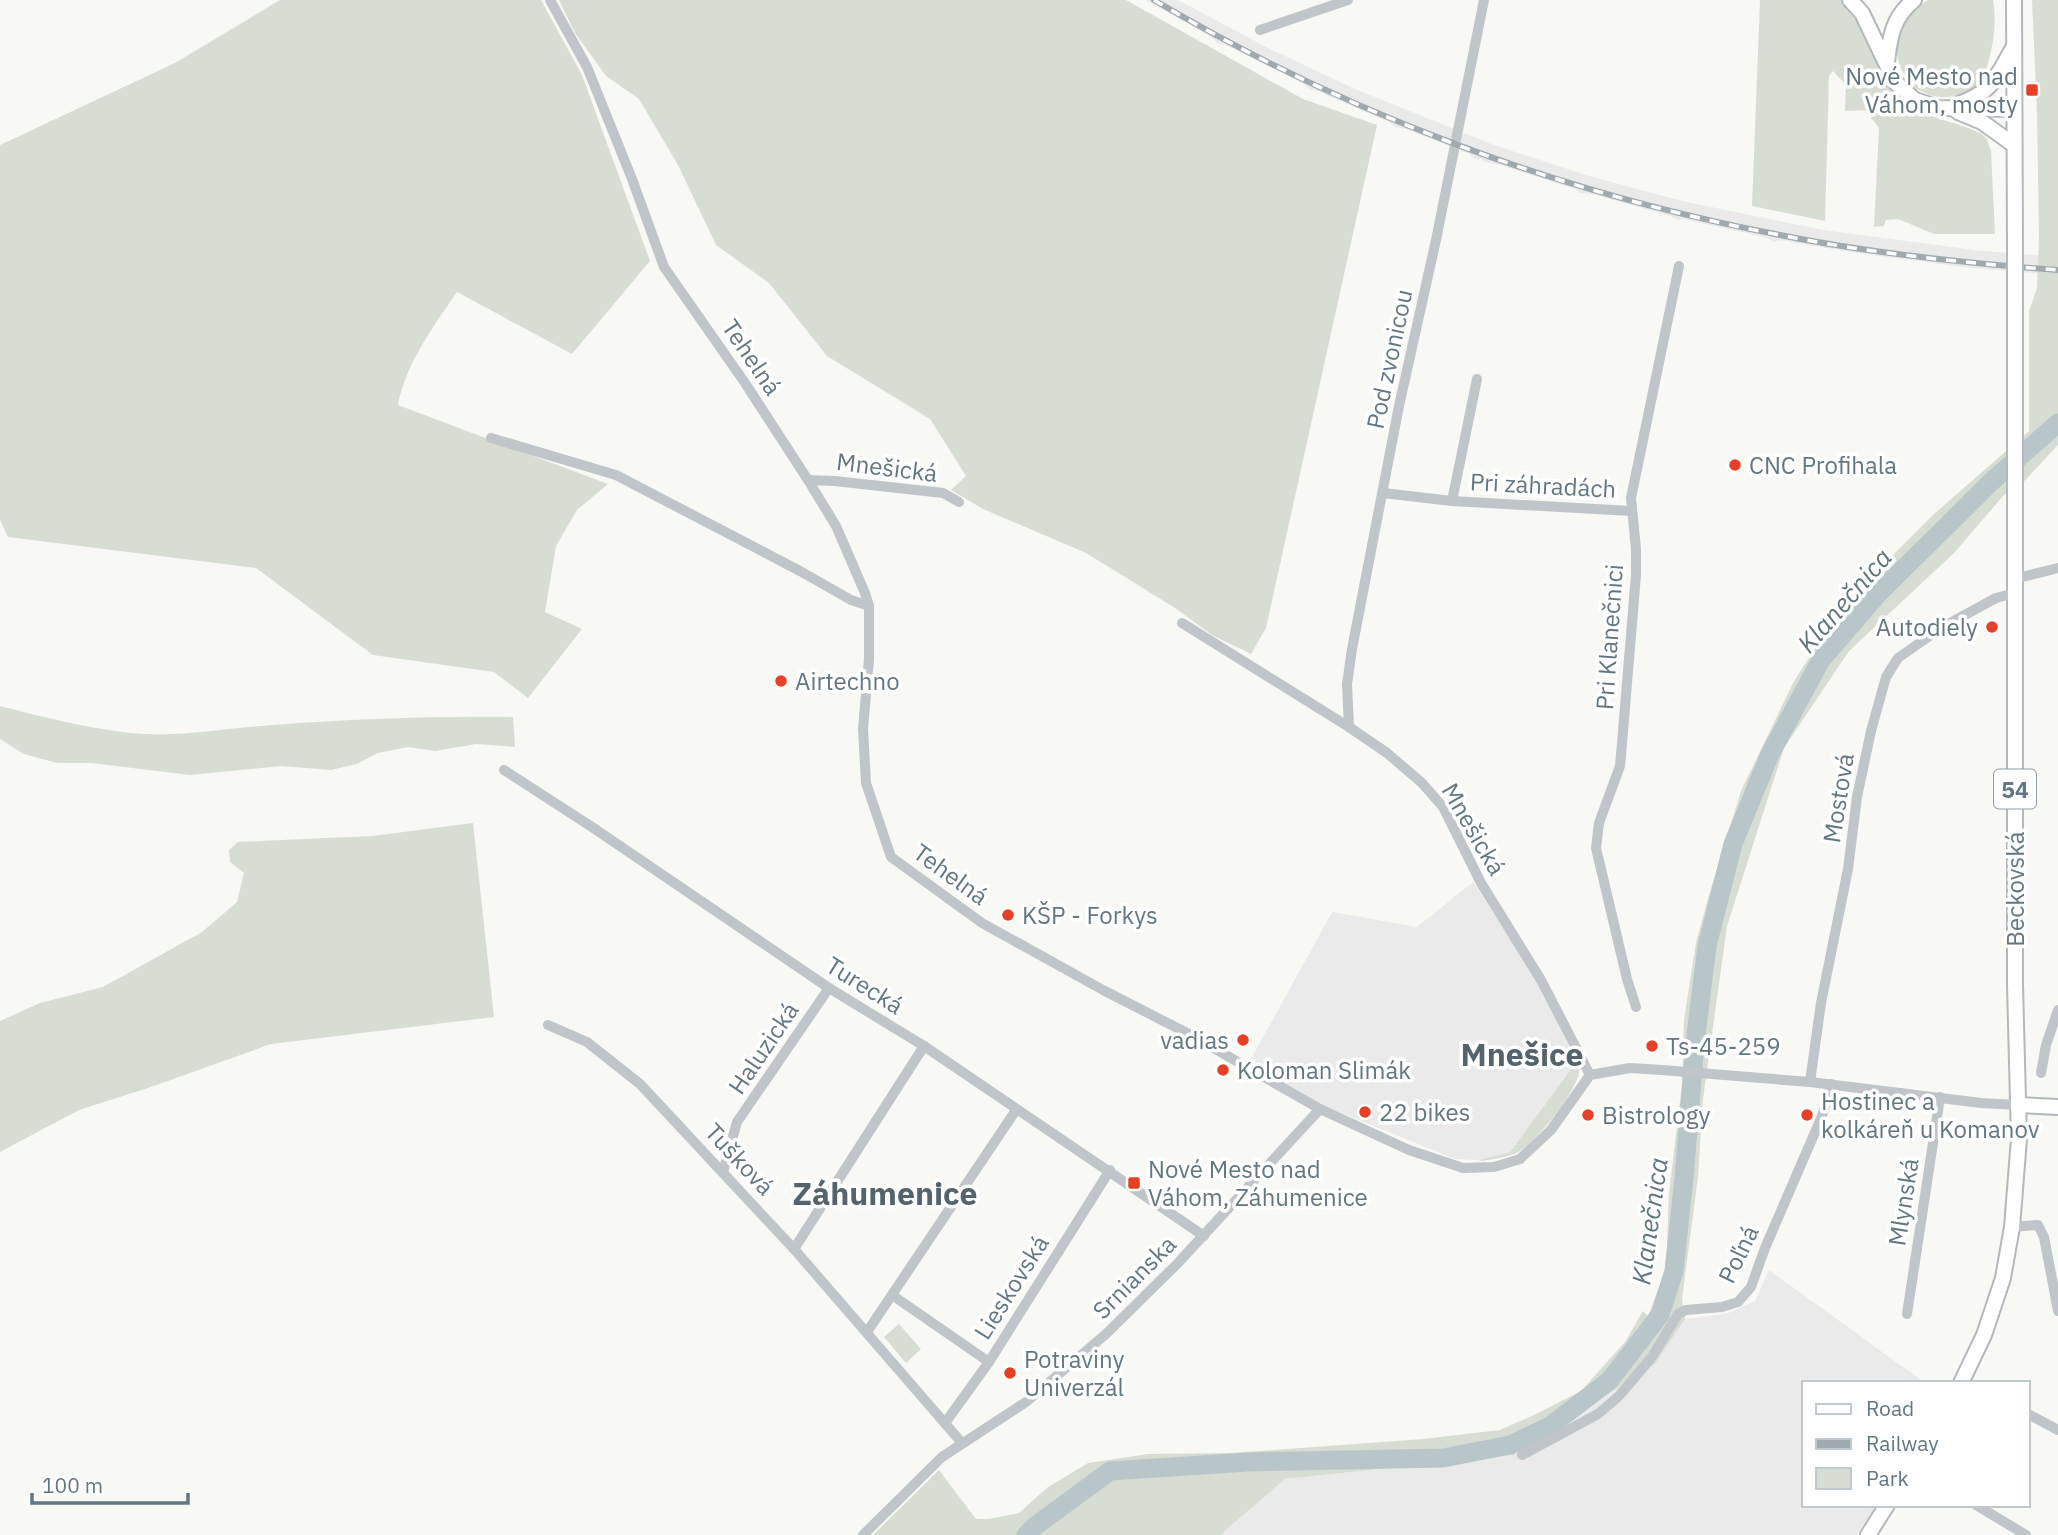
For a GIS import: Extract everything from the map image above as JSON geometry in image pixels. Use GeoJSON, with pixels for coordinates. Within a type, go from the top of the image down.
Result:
{"type":"FeatureCollection","features":[{"type":"Feature","properties":{"kind":"main road"},"geometry":{"type":"LineString","coordinates":[[1850,0],[1862,13],[1895,82],[1907,94],[1930,106],[2014,109]]}},
{"type":"Feature","properties":{"kind":"main road"},"geometry":{"type":"LineString","coordinates":[[1887,63],[1893,26],[1899,14],[1914,0]]}},
{"type":"Feature","properties":{"kind":"main road","name":"54"},"geometry":{"type":"LineString","coordinates":[[2014,0],[2014,145]]}},
{"type":"Feature","properties":{"kind":"main road"},"geometry":{"type":"LineString","coordinates":[[1948,108],[1985,92],[1993,84],[2014,45]]}},
{"type":"Feature","properties":{"kind":"main road"},"geometry":{"type":"LineString","coordinates":[[1948,108],[1982,122],[2014,145]]}},
{"type":"Feature","properties":{"kind":"main road","name":"Beckovská"},"geometry":{"type":"LineString","coordinates":[[2014,145],[2015,985],[2018,1105]]}},
{"type":"Feature","properties":{"kind":"main road"},"geometry":{"type":"LineString","coordinates":[[2018,1105],[2058,1107]]}},
{"type":"Feature","properties":{"kind":"main road","name":"54"},"geometry":{"type":"LineString","coordinates":[[1962,1381],[1983,1335],[2003,1278],[2012,1227],[2019,1139],[2018,1105]]}},
{"type":"Feature","properties":{"kind":"main road"},"geometry":{"type":"LineString","coordinates":[[1868,1535],[1886,1507]]}},
{"type":"Feature","properties":{"kind":"street","name":"Tehelná"},"geometry":{"type":"LineString","coordinates":[[550,0],[587,67],[664,267],[745,383],[836,526],[865,593],[869,606],[869,659],[863,729],[866,783],[891,857],[982,923],[1189,1034],[1320,1109],[1420,1154],[1463,1168],[1494,1167],[1520,1159],[1551,1130],[1590,1075]]}},
{"type":"Feature","properties":{"kind":"street"},"geometry":{"type":"LineString","coordinates":[[1260,30],[1348,0]]}},
{"type":"Feature","properties":{"kind":"street","name":"Pod zvonicou"},"geometry":{"type":"LineString","coordinates":[[1349,727],[1347,684],[1399,405],[1436,240],[1484,0]]}},
{"type":"Feature","properties":{"kind":"street","name":"Pri Klanečnici"},"geometry":{"type":"LineString","coordinates":[[1636,1007],[1596,848],[1599,822],[1620,766],[1636,575],[1631,511],[1633,485],[1679,265]]}},
{"type":"Feature","properties":{"kind":"street","name":"Pri záhradách"},"geometry":{"type":"LineString","coordinates":[[1452,501],[1477,379]]}},
{"type":"Feature","properties":{"kind":"street"},"geometry":{"type":"LineString","coordinates":[[491,438],[616,475],[851,600],[869,606]]}},
{"type":"Feature","properties":{"kind":"street","name":"Mnešická"},"geometry":{"type":"LineString","coordinates":[[808,481],[835,481],[943,493],[959,502]]}},
{"type":"Feature","properties":{"kind":"street","name":"Pri záhradách"},"geometry":{"type":"LineString","coordinates":[[1383,494],[1452,501],[1631,511]]}},
{"type":"Feature","properties":{"kind":"street","name":"Mostová"},"geometry":{"type":"LineString","coordinates":[[1810,1082],[1821,1003],[1848,869],[1857,797],[1886,677],[1898,658],[1941,628],[2015,586],[2058,568]]}},
{"type":"Feature","properties":{"kind":"street","name":"Mnešická"},"geometry":{"type":"LineString","coordinates":[[1182,623],[1349,727],[1387,753],[1422,783],[1443,807],[1481,883],[1541,980],[1590,1075]]}},
{"type":"Feature","properties":{"kind":"street","name":"Turecká"},"geometry":{"type":"LineString","coordinates":[[504,770],[829,988],[924,1046],[1204,1236]]}},
{"type":"Feature","properties":{"kind":"street","name":"Haluzická"},"geometry":{"type":"LineString","coordinates":[[723,1172],[737,1122],[829,988]]}},
{"type":"Feature","properties":{"kind":"street"},"geometry":{"type":"LineString","coordinates":[[2041,1073],[2046,1045],[2058,1010]]}},
{"type":"Feature","properties":{"kind":"street","name":"Tušková"},"geometry":{"type":"LineString","coordinates":[[548,1025],[587,1042],[640,1084],[794,1249],[962,1443]]}},
{"type":"Feature","properties":{"kind":"street"},"geometry":{"type":"LineString","coordinates":[[794,1249],[924,1046]]}},
{"type":"Feature","properties":{"kind":"street"},"geometry":{"type":"LineString","coordinates":[[1590,1075],[1630,1068],[1661,1070],[1831,1084],[1981,1103],[2018,1105]]}},
{"type":"Feature","properties":{"kind":"street","name":"Poľná"},"geometry":{"type":"LineString","coordinates":[[1522,1455],[1598,1414],[1619,1396],[1652,1357],[1678,1314],[1686,1310],[1722,1307],[1738,1302],[1751,1287],[1822,1116],[1831,1084]]}},
{"type":"Feature","properties":{"kind":"street","name":"Mlynská"},"geometry":{"type":"LineString","coordinates":[[1907,1314],[1940,1097]]}},
{"type":"Feature","properties":{"kind":"street","name":"Srnianska"},"geometry":{"type":"LineString","coordinates":[[863,1535],[931,1466],[1026,1402],[1069,1367],[1150,1292],[1320,1109]]}},
{"type":"Feature","properties":{"kind":"street"},"geometry":{"type":"LineString","coordinates":[[867,1332],[1016,1110]]}},
{"type":"Feature","properties":{"kind":"street","name":"Lieskovská"},"geometry":{"type":"LineString","coordinates":[[944,1423],[989,1362],[1110,1170]]}},
{"type":"Feature","properties":{"kind":"street"},"geometry":{"type":"LineString","coordinates":[[2012,1227],[2038,1225],[2044,1237],[2058,1311]]}},
{"type":"Feature","properties":{"kind":"street"},"geometry":{"type":"LineString","coordinates":[[892,1295],[989,1362]]}},
{"type":"Feature","properties":{"kind":"street"},"geometry":{"type":"LineString","coordinates":[[2030,1415],[2058,1430]]}},
{"type":"Feature","properties":{"kind":"street"},"geometry":{"type":"LineString","coordinates":[[1979,1507],[2026,1535]]}},
{"type":"Feature","properties":{"kind":"shaded area"},"geometry":{"type":"Polygon","coordinates":[[[1146,0],[1178,0],[1270,49],[1355,89],[1494,145],[1589,176],[1682,201],[1823,230],[1974,250],[2058,257],[2058,275],[1972,268],[1778,240],[1775,242],[1684,219],[1678,220],[1592,194],[1580,193],[1575,189],[1471,157],[1467,153],[1395,127],[1389,122],[1311,90],[1226,45],[1216,43],[1213,38],[1146,0]]]}},
{"type":"Feature","properties":{"kind":"shaded area"},"geometry":{"type":"Polygon","coordinates":[[[1473,882],[1534,975],[1575,1059],[1574,1065],[1510,1152],[1479,1160],[1455,1159],[1322,1105],[1250,1061],[1332,912],[1417,927],[1473,882]]]}},
{"type":"Feature","properties":{"kind":"shaded area"},"geometry":{"type":"Polygon","coordinates":[[[1769,1270],[1922,1381],[1802,1381],[1802,1507],[1875,1507],[1857,1535],[1220,1535],[1285,1479],[1513,1455],[1655,1364],[1685,1319],[1726,1314],[1755,1301],[1769,1270]]]}},
{"type":"Feature","properties":{"kind":"green space"},"geometry":{"type":"Polygon","coordinates":[[[280,0],[541,0],[582,75],[650,261],[572,354],[457,292],[421,346],[402,390],[398,405],[608,484],[577,510],[556,546],[545,612],[582,629],[528,698],[494,672],[373,655],[256,568],[8,537],[0,520],[0,145],[175,63],[280,0]]]}},
{"type":"Feature","properties":{"kind":"green space"},"geometry":{"type":"Polygon","coordinates":[[[559,0],[1126,0],[1303,99],[1377,125],[1266,628],[1251,654],[1212,635],[1175,608],[1086,553],[983,509],[951,490],[966,476],[930,419],[827,356],[769,283],[716,245],[678,165],[639,99],[606,76],[575,33],[559,0]]]}},
{"type":"Feature","properties":{"kind":"green space"},"geometry":{"type":"Polygon","coordinates":[[[1760,0],[1847,0],[1852,5],[1884,76],[1901,100],[1919,111],[1982,134],[1991,151],[1995,234],[1934,234],[1898,219],[1886,220],[1884,226],[1874,227],[1879,128],[1865,110],[1845,111],[1846,85],[1833,71],[1829,76],[1825,221],[1752,206],[1760,0]]]}},
{"type":"Feature","properties":{"kind":"green space"},"geometry":{"type":"Polygon","coordinates":[[[1928,0],[1993,0],[1993,43],[1981,85],[1959,95],[1944,97],[1921,91],[1905,76],[1897,54],[1898,30],[1906,16],[1928,0]]]}},
{"type":"Feature","properties":{"kind":"green space"},"geometry":{"type":"Polygon","coordinates":[[[2032,0],[2058,0],[2058,445],[2017,489],[2004,495],[1954,553],[1849,651],[1784,748],[1727,926],[1703,1099],[1698,1177],[1682,1299],[1685,1319],[1655,1364],[1513,1455],[1285,1479],[1220,1535],[873,1535],[939,1470],[976,1519],[989,1519],[1019,1513],[1048,1487],[1088,1463],[1148,1454],[1231,1453],[1423,1439],[1500,1430],[1581,1391],[1625,1342],[1643,1311],[1648,1316],[1666,1270],[1669,1194],[1682,1084],[1684,1020],[1696,943],[1741,791],[1793,683],[1833,620],[1934,514],[2029,431],[2029,311],[2037,288],[2039,238],[2032,0]]]}},
{"type":"Feature","properties":{"kind":"green space"},"geometry":{"type":"Polygon","coordinates":[[[0,706],[81,725],[148,734],[363,720],[513,717],[515,747],[476,744],[435,751],[408,747],[378,753],[357,764],[331,770],[281,766],[190,775],[91,763],[57,763],[24,754],[0,739],[0,706]]]}},
{"type":"Feature","properties":{"kind":"green space"},"geometry":{"type":"Polygon","coordinates":[[[473,823],[494,1017],[271,1044],[79,1110],[0,1152],[0,1021],[40,1003],[103,987],[202,932],[237,902],[244,873],[230,862],[229,850],[238,842],[372,836],[473,823]]]}},
{"type":"Feature","properties":{"kind":"green space"},"geometry":{"type":"Polygon","coordinates":[[[1575,1059],[1579,1062],[1579,1073],[1570,1094],[1532,1141],[1514,1154],[1479,1160],[1510,1152],[1574,1065],[1575,1059]]]}},
{"type":"Feature","properties":{"kind":"green space"},"geometry":{"type":"Polygon","coordinates":[[[899,1324],[921,1349],[906,1363],[884,1337],[899,1324]]]}},
{"type":"Feature","properties":{"kind":"waterway","name":"Klanečnica"},"geometry":{"type":"LineString","coordinates":[[1026,1535],[1110,1471],[1248,1462],[1443,1458],[1510,1445],[1550,1426],[1609,1381],[1660,1315],[1674,1271],[1695,1043],[1707,946],[1733,844],[1770,754],[1821,660],[1877,595],[1991,482],[2058,423]]}},
{"type":"Feature","properties":{"kind":"railway"},"geometry":{"type":"LineString","coordinates":[[1154,0],[1227,41],[1377,113],[1454,144],[1612,196],[1693,217],[1845,247],[1951,261],[2058,270]]}},
{"type":"Feature","properties":{"kind":"place","name":"Nové Mesto nad Váhom, mosty"},"geometry":{"type":"Point","coordinates":[2032,90]}},
{"type":"Feature","properties":{"kind":"place","name":"CNC Profihala"},"geometry":{"type":"Point","coordinates":[1735,465]}},
{"type":"Feature","properties":{"kind":"place","name":"Autodiely"},"geometry":{"type":"Point","coordinates":[1992,627]}},
{"type":"Feature","properties":{"kind":"place","name":"Airtechno"},"geometry":{"type":"Point","coordinates":[781,681]}},
{"type":"Feature","properties":{"kind":"place","name":"KŠP - Forkys"},"geometry":{"type":"Point","coordinates":[1008,915]}},
{"type":"Feature","properties":{"kind":"place","name":"vadias"},"geometry":{"type":"Point","coordinates":[1243,1040]}},
{"type":"Feature","properties":{"kind":"place","name":"Ts-45-259"},"geometry":{"type":"Point","coordinates":[1652,1046]}},
{"type":"Feature","properties":{"kind":"place","name":"Koloman Slimák"},"geometry":{"type":"Point","coordinates":[1223,1070]}},
{"type":"Feature","properties":{"kind":"place","name":"22 bikes"},"geometry":{"type":"Point","coordinates":[1365,1112]}},
{"type":"Feature","properties":{"kind":"place","name":"Bistrology"},"geometry":{"type":"Point","coordinates":[1588,1115]}},
{"type":"Feature","properties":{"kind":"place","name":"Hostinec a kolkáreň u Komanov"},"geometry":{"type":"Point","coordinates":[1807,1115]}},
{"type":"Feature","properties":{"kind":"place","name":"Nové Mesto nad Váhom, Záhumenice"},"geometry":{"type":"Point","coordinates":[1134,1183]}},
{"type":"Feature","properties":{"kind":"place","name":"Potraviny Univerzál"},"geometry":{"type":"Point","coordinates":[1010,1373]}},
{"type":"Feature","properties":{"kind":"district","name":"Mnešice"},"geometry":{"type":"Point","coordinates":[1522,1054]}},
{"type":"Feature","properties":{"kind":"district","name":"Záhumenice"},"geometry":{"type":"Point","coordinates":[885,1193]}}]}
